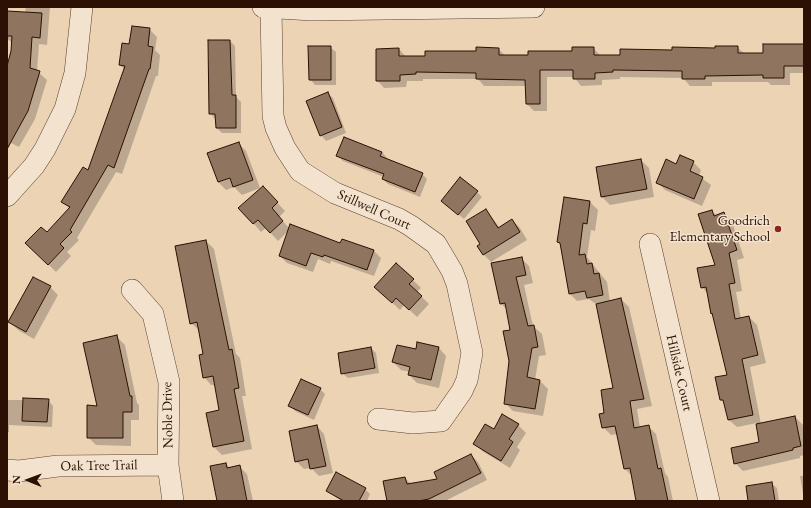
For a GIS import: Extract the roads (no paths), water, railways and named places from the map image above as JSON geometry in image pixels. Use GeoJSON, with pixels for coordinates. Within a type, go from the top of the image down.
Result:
{"type":"FeatureCollection","features":[{"type":"Feature","properties":{"kind":"street"},"geometry":{"type":"LineString","coordinates":[[7,196],[34,166],[45,149],[65,109],[75,73],[82,7]]}},
{"type":"Feature","properties":{"kind":"street"},"geometry":{"type":"LineString","coordinates":[[267,8],[312,10],[534,7]]}},
{"type":"Feature","properties":{"kind":"street","name":"Stillwell Court"},"geometry":{"type":"LineString","coordinates":[[267,8],[273,116],[284,148],[300,171],[335,193],[399,219],[436,244],[452,271],[457,284],[472,353],[469,373],[462,391],[441,421],[413,423],[378,419]]}},
{"type":"Feature","properties":{"kind":"street","name":"Hillside Court"},"geometry":{"type":"LineString","coordinates":[[650,244],[709,501]]}},
{"type":"Feature","properties":{"kind":"street","name":"Noble Drive"},"geometry":{"type":"LineString","coordinates":[[132,290],[153,314],[169,382],[168,466],[173,501]]}},
{"type":"Feature","properties":{"kind":"street","name":"Oak Tree Trail"},"geometry":{"type":"LineString","coordinates":[[7,470],[19,471],[58,466],[168,466]]}},
{"type":"Feature","properties":{"kind":"place","name":"Goodrich Elementary School"},"geometry":{"type":"Point","coordinates":[778,229]}}]}
